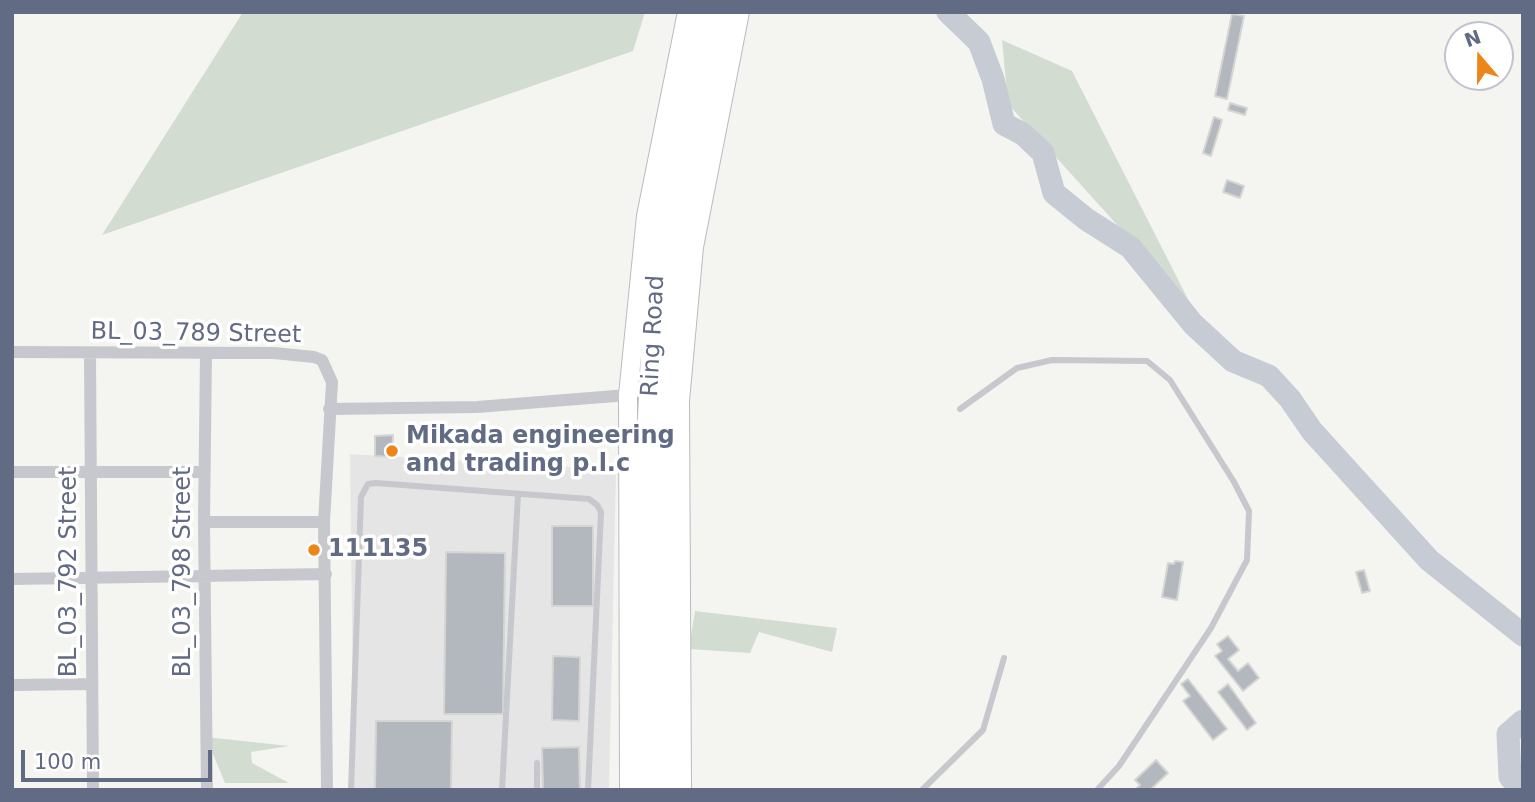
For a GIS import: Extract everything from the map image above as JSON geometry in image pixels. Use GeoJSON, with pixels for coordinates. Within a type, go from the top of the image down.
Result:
{"type":"FeatureCollection","features":[{"type":"Feature","properties":{"kind":"highway","name":"Ring Road"},"geometry":{"type":"LineString","coordinates":[[646,790],[646,490],[656,282],[672,165],[707,12]]}},
{"type":"Feature","properties":{"kind":"highway","name":"Ring Road"},"geometry":{"type":"LineString","coordinates":[[665,790],[664,445],[669,331],[686,198],[724,12]]}},
{"type":"Feature","properties":{"kind":"street","name":"Ring Road"},"geometry":{"type":"LineString","coordinates":[[629,790],[628,395],[646,216],[688,12]]}},
{"type":"Feature","properties":{"kind":"street","name":"Ring Road"},"geometry":{"type":"LineString","coordinates":[[682,790],[680,401],[694,247],[740,12]]}},
{"type":"Feature","properties":{"kind":"street","name":"BL_03_789 Street"},"geometry":{"type":"LineString","coordinates":[[12,352],[314,356],[322,360],[332,382],[329,408]]}},
{"type":"Feature","properties":{"kind":"street","name":"BL_03_792 Street"},"geometry":{"type":"LineString","coordinates":[[90,354],[93,790]]}},
{"type":"Feature","properties":{"kind":"street","name":"BL_03_798 Street"},"geometry":{"type":"LineString","coordinates":[[206,354],[204,577],[207,790]]}},
{"type":"Feature","properties":{"kind":"street"},"geometry":{"type":"LineString","coordinates":[[327,790],[324,522],[329,408],[477,407],[628,395]]}},
{"type":"Feature","properties":{"kind":"street"},"geometry":{"type":"LineString","coordinates":[[12,472],[204,472]]}},
{"type":"Feature","properties":{"kind":"street"},"geometry":{"type":"LineString","coordinates":[[204,522],[324,522]]}},
{"type":"Feature","properties":{"kind":"street"},"geometry":{"type":"LineString","coordinates":[[12,579],[326,574]]}},
{"type":"Feature","properties":{"kind":"street"},"geometry":{"type":"LineString","coordinates":[[12,685],[91,684]]}},
{"type":"Feature","properties":{"kind":"lane"},"geometry":{"type":"LineString","coordinates":[[960,409],[1017,368],[1052,360],[1147,361],[1170,380],[1234,482],[1249,512],[1247,560],[1211,628],[1119,766],[1097,790]]}},
{"type":"Feature","properties":{"kind":"lane"},"geometry":{"type":"LineString","coordinates":[[351,790],[360,497],[368,484],[376,483],[589,499],[601,512],[588,790]]}},
{"type":"Feature","properties":{"kind":"lane"},"geometry":{"type":"LineString","coordinates":[[502,790],[518,494]]}},
{"type":"Feature","properties":{"kind":"lane"},"geometry":{"type":"LineString","coordinates":[[922,790],[983,730],[1004,658]]}},
{"type":"Feature","properties":{"kind":"lane"},"geometry":{"type":"LineString","coordinates":[[537,763],[537,790]]}},
{"type":"Feature","properties":{"kind":"shaded area"},"geometry":{"type":"Polygon","coordinates":[[[243,12],[645,12],[633,51],[102,235],[243,12]]]}},
{"type":"Feature","properties":{"kind":"shaded area"},"geometry":{"type":"Polygon","coordinates":[[[1002,40],[1072,71],[1193,309],[1008,104],[1002,40]]]}},
{"type":"Feature","properties":{"kind":"shaded area"},"geometry":{"type":"Polygon","coordinates":[[[350,454],[616,470],[609,790],[354,790],[350,454]]]}},
{"type":"Feature","properties":{"kind":"shaded area"},"geometry":{"type":"Polygon","coordinates":[[[695,611],[837,628],[832,652],[759,632],[750,653],[689,649],[695,611]]]}},
{"type":"Feature","properties":{"kind":"shaded area"},"geometry":{"type":"Polygon","coordinates":[[[206,737],[289,746],[251,752],[252,763],[289,783],[225,783],[206,737]]]}},
{"type":"Feature","properties":{"kind":"building"},"geometry":{"type":"Polygon","coordinates":[[[1232,14],[1244,16],[1227,99],[1215,96],[1232,14]]]}},
{"type":"Feature","properties":{"kind":"building"},"geometry":{"type":"Polygon","coordinates":[[[1230,103],[1247,108],[1245,115],[1228,110],[1230,103]]]}},
{"type":"Feature","properties":{"kind":"building"},"geometry":{"type":"Polygon","coordinates":[[[1214,117],[1222,120],[1211,156],[1203,153],[1214,117]]]}},
{"type":"Feature","properties":{"kind":"building"},"geometry":{"type":"Polygon","coordinates":[[[1227,180],[1244,186],[1240,198],[1223,192],[1227,180]]]}},
{"type":"Feature","properties":{"kind":"building"},"geometry":{"type":"Polygon","coordinates":[[[393,435],[392,457],[375,456],[375,436],[393,435]]]}},
{"type":"Feature","properties":{"kind":"building"},"geometry":{"type":"Polygon","coordinates":[[[552,526],[593,526],[593,606],[552,606],[552,526]]]}},
{"type":"Feature","properties":{"kind":"building"},"geometry":{"type":"Polygon","coordinates":[[[446,552],[505,553],[503,714],[444,714],[446,552]]]}},
{"type":"Feature","properties":{"kind":"building"},"geometry":{"type":"Polygon","coordinates":[[[1175,561],[1183,562],[1177,600],[1162,597],[1168,563],[1174,564],[1175,561]]]}},
{"type":"Feature","properties":{"kind":"building"},"geometry":{"type":"Polygon","coordinates":[[[1364,570],[1370,591],[1362,593],[1356,572],[1364,570]]]}},
{"type":"Feature","properties":{"kind":"building"},"geometry":{"type":"Polygon","coordinates":[[[1228,636],[1239,650],[1228,659],[1238,671],[1248,663],[1259,678],[1243,691],[1215,656],[1222,651],[1217,644],[1228,636]]]}},
{"type":"Feature","properties":{"kind":"building"},"geometry":{"type":"Polygon","coordinates":[[[553,656],[580,657],[579,721],[552,720],[553,656]]]}},
{"type":"Feature","properties":{"kind":"building"},"geometry":{"type":"Polygon","coordinates":[[[1188,679],[1227,729],[1213,740],[1183,701],[1190,696],[1181,684],[1188,679]]]}},
{"type":"Feature","properties":{"kind":"building"},"geometry":{"type":"Polygon","coordinates":[[[1228,684],[1256,723],[1247,730],[1218,692],[1228,684]]]}},
{"type":"Feature","properties":{"kind":"building"},"geometry":{"type":"Polygon","coordinates":[[[376,721],[452,721],[451,790],[375,790],[376,721]]]}},
{"type":"Feature","properties":{"kind":"building"},"geometry":{"type":"Polygon","coordinates":[[[579,747],[580,790],[543,790],[542,748],[579,747]]]}},
{"type":"Feature","properties":{"kind":"building"},"geometry":{"type":"Polygon","coordinates":[[[1156,760],[1168,773],[1150,790],[1135,790],[1140,785],[1135,780],[1156,760]]]}},
{"type":"Feature","properties":{"kind":"waterway"},"geometry":{"type":"LineString","coordinates":[[948,12],[979,42],[993,79],[1004,124],[1023,134],[1043,153],[1054,193],[1086,219],[1130,247],[1193,324],[1233,361],[1269,376],[1290,399],[1312,431],[1429,560],[1523,635]]}},
{"type":"Feature","properties":{"kind":"waterway"},"geometry":{"type":"LineString","coordinates":[[1522,790],[1510,777],[1508,734],[1523,721]]}},
{"type":"Feature","properties":{"kind":"place","name":"Mikada engineering and trading p.l.c"},"geometry":{"type":"Point","coordinates":[392,451]}},
{"type":"Feature","properties":{"kind":"place","name":"111135"},"geometry":{"type":"Point","coordinates":[314,550]}}]}
